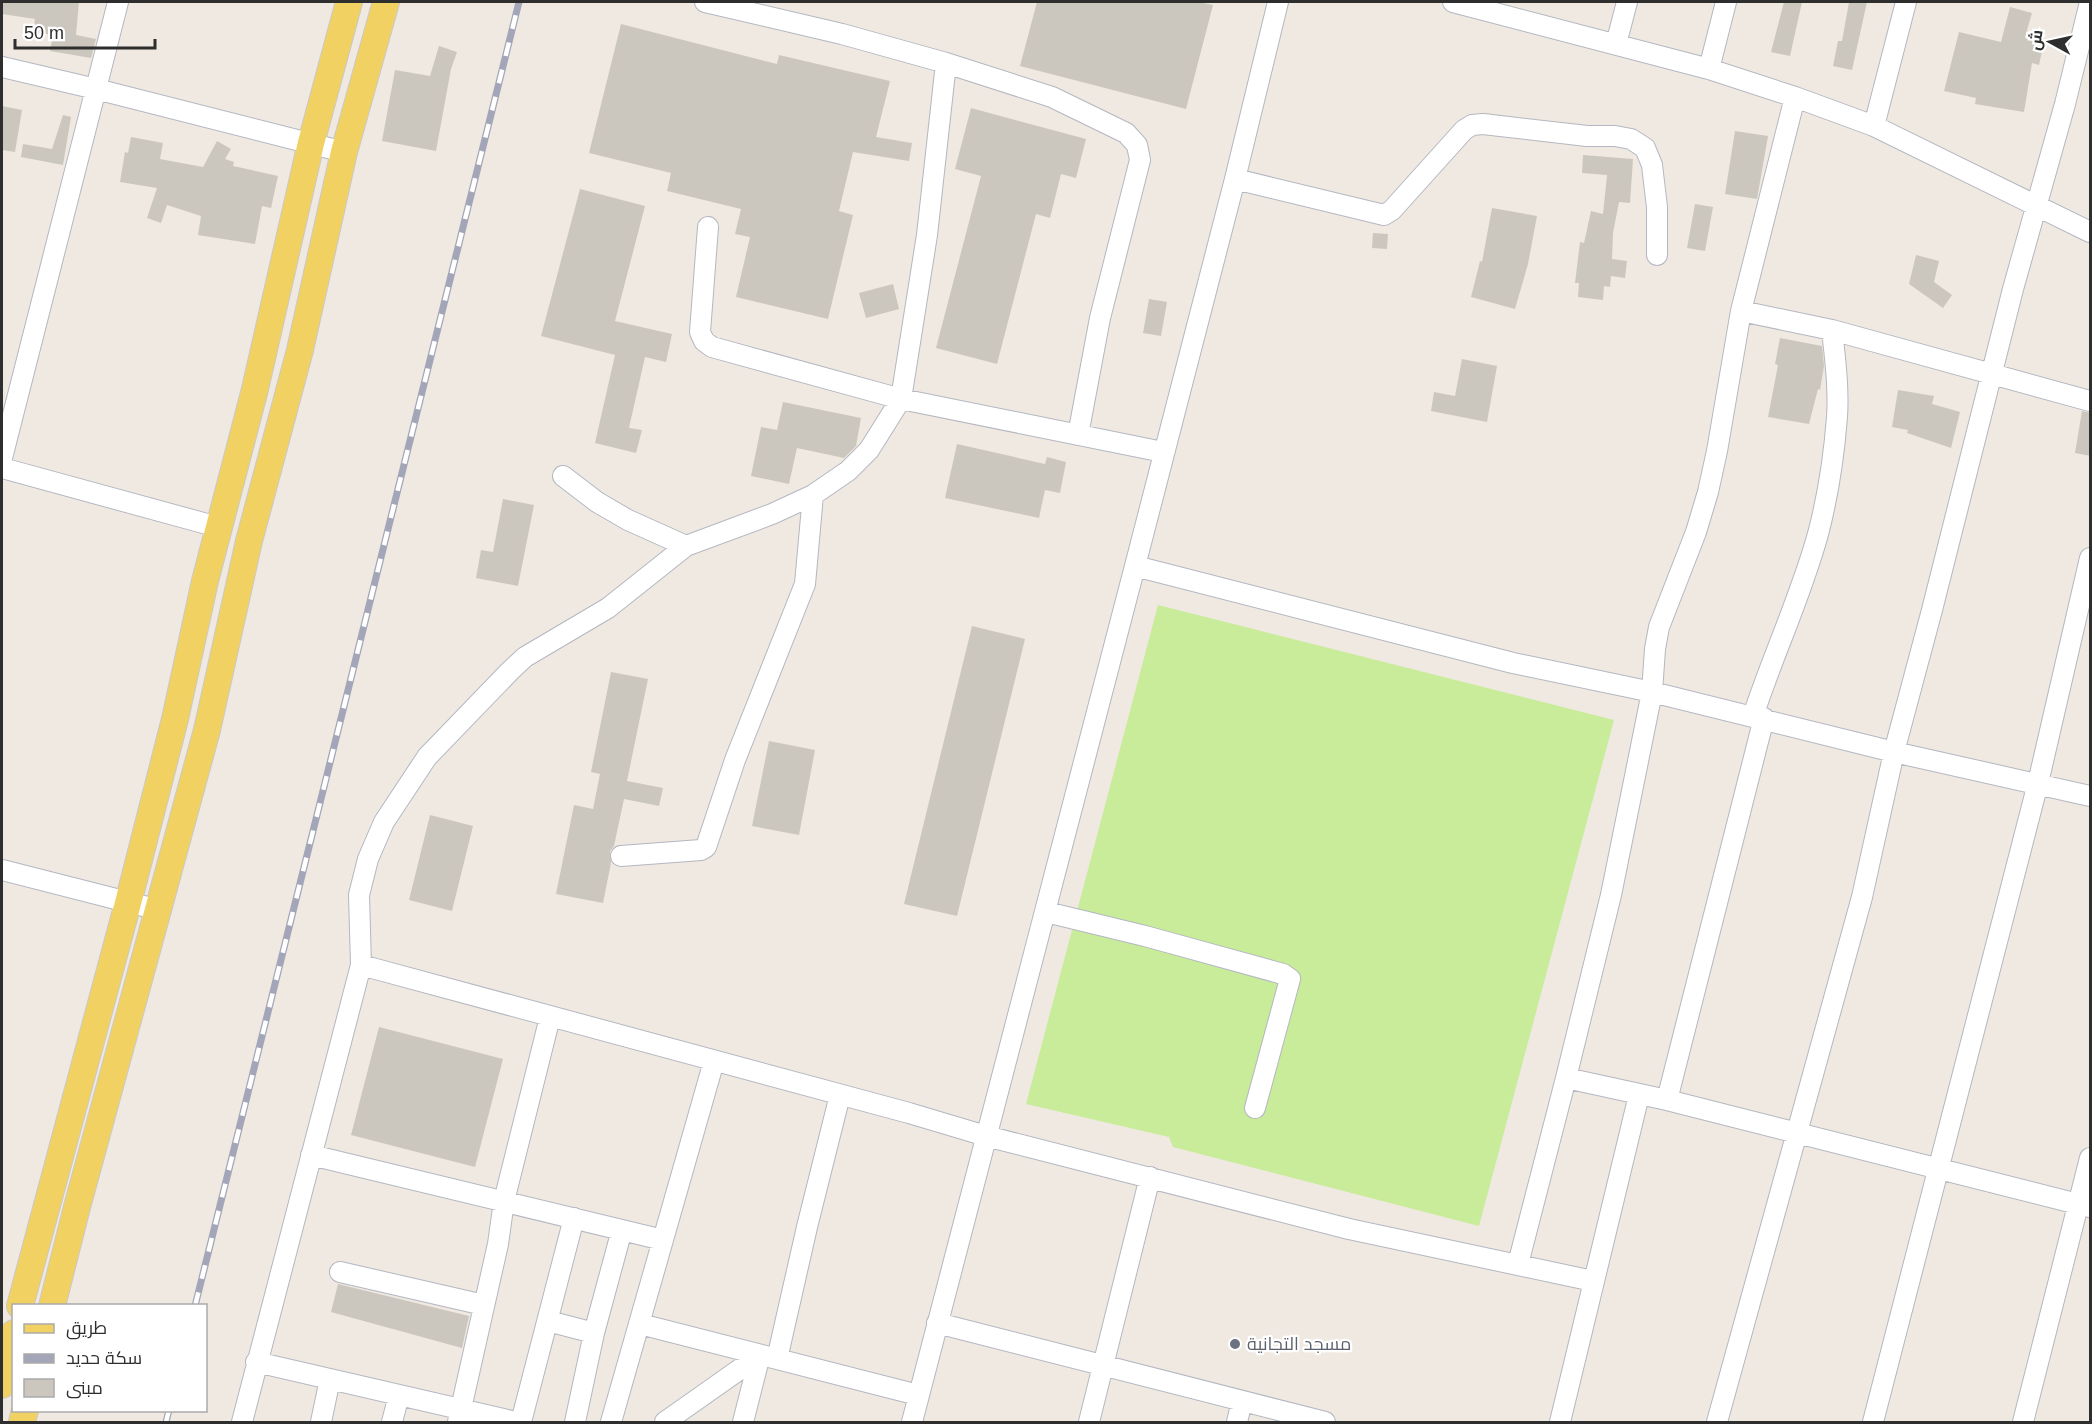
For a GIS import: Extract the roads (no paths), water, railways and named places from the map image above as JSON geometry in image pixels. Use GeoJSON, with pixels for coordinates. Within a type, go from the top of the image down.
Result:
{"type":"FeatureCollection","features":[{"type":"Feature","properties":{"kind":"main road"},"geometry":{"type":"LineString","coordinates":[[20,1304],[175,719],[218,527],[255,389],[311,143],[348,2]]}},
{"type":"Feature","properties":{"kind":"main road"},"geometry":{"type":"LineString","coordinates":[[52,1304],[207,730],[249,541],[300,350],[344,152],[386,2]]}},
{"type":"Feature","properties":{"kind":"main road"},"geometry":{"type":"LineString","coordinates":[[2,1385],[12,1342]]}},
{"type":"Feature","properties":{"kind":"street"},"geometry":{"type":"LineString","coordinates":[[2,458],[118,2]]}},
{"type":"Feature","properties":{"kind":"street"},"geometry":{"type":"LineString","coordinates":[[705,2],[842,34],[946,63],[1052,97],[1126,133],[1137,145],[1140,160],[1100,318],[1078,435]]}},
{"type":"Feature","properties":{"kind":"street"},"geometry":{"type":"LineString","coordinates":[[912,1422],[1235,179],[1278,2]]}},
{"type":"Feature","properties":{"kind":"street"},"geometry":{"type":"LineString","coordinates":[[1453,2],[1522,10],[1616,44],[1709,69],[1795,97],[1874,126],[2091,232]]}},
{"type":"Feature","properties":{"kind":"street"},"geometry":{"type":"LineString","coordinates":[[1616,44],[1627,2]]}},
{"type":"Feature","properties":{"kind":"street"},"geometry":{"type":"LineString","coordinates":[[1709,69],[1726,2]]}},
{"type":"Feature","properties":{"kind":"street"},"geometry":{"type":"LineString","coordinates":[[1874,126],[1906,2]]}},
{"type":"Feature","properties":{"kind":"street"},"geometry":{"type":"LineString","coordinates":[[1717,1422],[1862,897],[1894,752],[2013,289],[2065,104],[2090,2]]}},
{"type":"Feature","properties":{"kind":"street"},"geometry":{"type":"LineString","coordinates":[[242,1422],[361,965],[359,895],[368,859],[384,822],[427,757],[525,657],[608,608],[686,546],[772,514],[813,495],[848,471],[868,450],[901,399],[927,235],[946,63]]}},
{"type":"Feature","properties":{"kind":"street"},"geometry":{"type":"LineString","coordinates":[[2,68],[96,89],[344,152]]}},
{"type":"Feature","properties":{"kind":"street"},"geometry":{"type":"LineString","coordinates":[[1518,1264],[1611,896],[1652,692],[1659,627],[1696,532],[1708,492],[1740,310],[1795,97]]}},
{"type":"Feature","properties":{"kind":"street"},"geometry":{"type":"LineString","coordinates":[[1235,179],[1384,215],[1392,210],[1464,130],[1472,125],[1483,124],[1587,136],[1615,136],[1631,139],[1645,148],[1652,165],[1657,207],[1657,255]]}},
{"type":"Feature","properties":{"kind":"street"},"geometry":{"type":"LineString","coordinates":[[708,227],[700,332],[704,341],[712,347],[901,399],[1163,452]]}},
{"type":"Feature","properties":{"kind":"street"},"geometry":{"type":"LineString","coordinates":[[1740,310],[1832,330],[2091,401]]}},
{"type":"Feature","properties":{"kind":"street"},"geometry":{"type":"LineString","coordinates":[[1667,1100],[1759,717],[1769,666],[1794,605],[1817,535],[1828,490],[1837,415],[1837,384],[1832,330]]}},
{"type":"Feature","properties":{"kind":"street"},"geometry":{"type":"LineString","coordinates":[[2,468],[218,527]]}},
{"type":"Feature","properties":{"kind":"street"},"geometry":{"type":"LineString","coordinates":[[563,476],[597,502],[628,520],[686,546]]}},
{"type":"Feature","properties":{"kind":"street"},"geometry":{"type":"LineString","coordinates":[[621,855],[700,850],[706,847],[735,760],[805,584],[813,495]]}},
{"type":"Feature","properties":{"kind":"street"},"geometry":{"type":"LineString","coordinates":[[1873,1422],[2038,783],[2091,558]]}},
{"type":"Feature","properties":{"kind":"street"},"geometry":{"type":"LineString","coordinates":[[1135,566],[1513,663],[1652,692],[1894,752],[2091,795]]}},
{"type":"Feature","properties":{"kind":"street"},"geometry":{"type":"LineString","coordinates":[[2,870],[159,910]]}},
{"type":"Feature","properties":{"kind":"street"},"geometry":{"type":"LineString","coordinates":[[1046,912],[1145,936],[1283,974],[1290,979],[1255,1108]]}},
{"type":"Feature","properties":{"kind":"street"},"geometry":{"type":"LineString","coordinates":[[361,965],[986,1136],[1348,1229],[1593,1281]]}},
{"type":"Feature","properties":{"kind":"street"},"geometry":{"type":"LineString","coordinates":[[460,1416],[498,1244],[504,1201],[550,1017]]}},
{"type":"Feature","properties":{"kind":"street"},"geometry":{"type":"LineString","coordinates":[[611,1422],[714,1061]]}},
{"type":"Feature","properties":{"kind":"street"},"geometry":{"type":"LineString","coordinates":[[1566,1078],[1667,1100],[2085,1205]]}},
{"type":"Feature","properties":{"kind":"street"},"geometry":{"type":"LineString","coordinates":[[743,1422],[768,1357],[807,1227],[840,1095]]}},
{"type":"Feature","properties":{"kind":"street"},"geometry":{"type":"LineString","coordinates":[[1560,1422],[1639,1095]]}},
{"type":"Feature","properties":{"kind":"street"},"geometry":{"type":"LineString","coordinates":[[311,1155],[663,1240]]}},
{"type":"Feature","properties":{"kind":"street"},"geometry":{"type":"LineString","coordinates":[[2023,1422],[2085,1205],[2091,1158]]}},
{"type":"Feature","properties":{"kind":"street"},"geometry":{"type":"LineString","coordinates":[[1089,1422],[1150,1177]]}},
{"type":"Feature","properties":{"kind":"street"},"geometry":{"type":"LineString","coordinates":[[521,1422],[574,1218]]}},
{"type":"Feature","properties":{"kind":"street"},"geometry":{"type":"LineString","coordinates":[[575,1422],[594,1333],[620,1237]]}},
{"type":"Feature","properties":{"kind":"street"},"geometry":{"type":"LineString","coordinates":[[340,1272],[484,1305]]}},
{"type":"Feature","properties":{"kind":"street"},"geometry":{"type":"LineString","coordinates":[[548,1321],[594,1333]]}},
{"type":"Feature","properties":{"kind":"street"},"geometry":{"type":"LineString","coordinates":[[937,1323],[1325,1422]]}},
{"type":"Feature","properties":{"kind":"street"},"geometry":{"type":"LineString","coordinates":[[640,1324],[918,1395]]}},
{"type":"Feature","properties":{"kind":"street"},"geometry":{"type":"LineString","coordinates":[[665,1422],[768,1357]]}},
{"type":"Feature","properties":{"kind":"street"},"geometry":{"type":"LineString","coordinates":[[256,1362],[399,1395],[460,1416],[516,1422]]}},
{"type":"Feature","properties":{"kind":"street"},"geometry":{"type":"LineString","coordinates":[[321,1422],[330,1379]]}},
{"type":"Feature","properties":{"kind":"street"},"geometry":{"type":"LineString","coordinates":[[392,1422],[399,1395]]}},
{"type":"Feature","properties":{"kind":"street"},"geometry":{"type":"LineString","coordinates":[[1237,1422],[1242,1401]]}},
{"type":"Feature","properties":{"kind":"railway"},"geometry":{"type":"LineString","coordinates":[[195,1304],[519,2]]}},
{"type":"Feature","properties":{"kind":"railway"},"geometry":{"type":"LineString","coordinates":[[166,1422],[168,1412]]}},
{"type":"Feature","properties":{"kind":"place","name":"مسجد التجانية"},"geometry":{"type":"Point","coordinates":[1235,1344]}}]}
